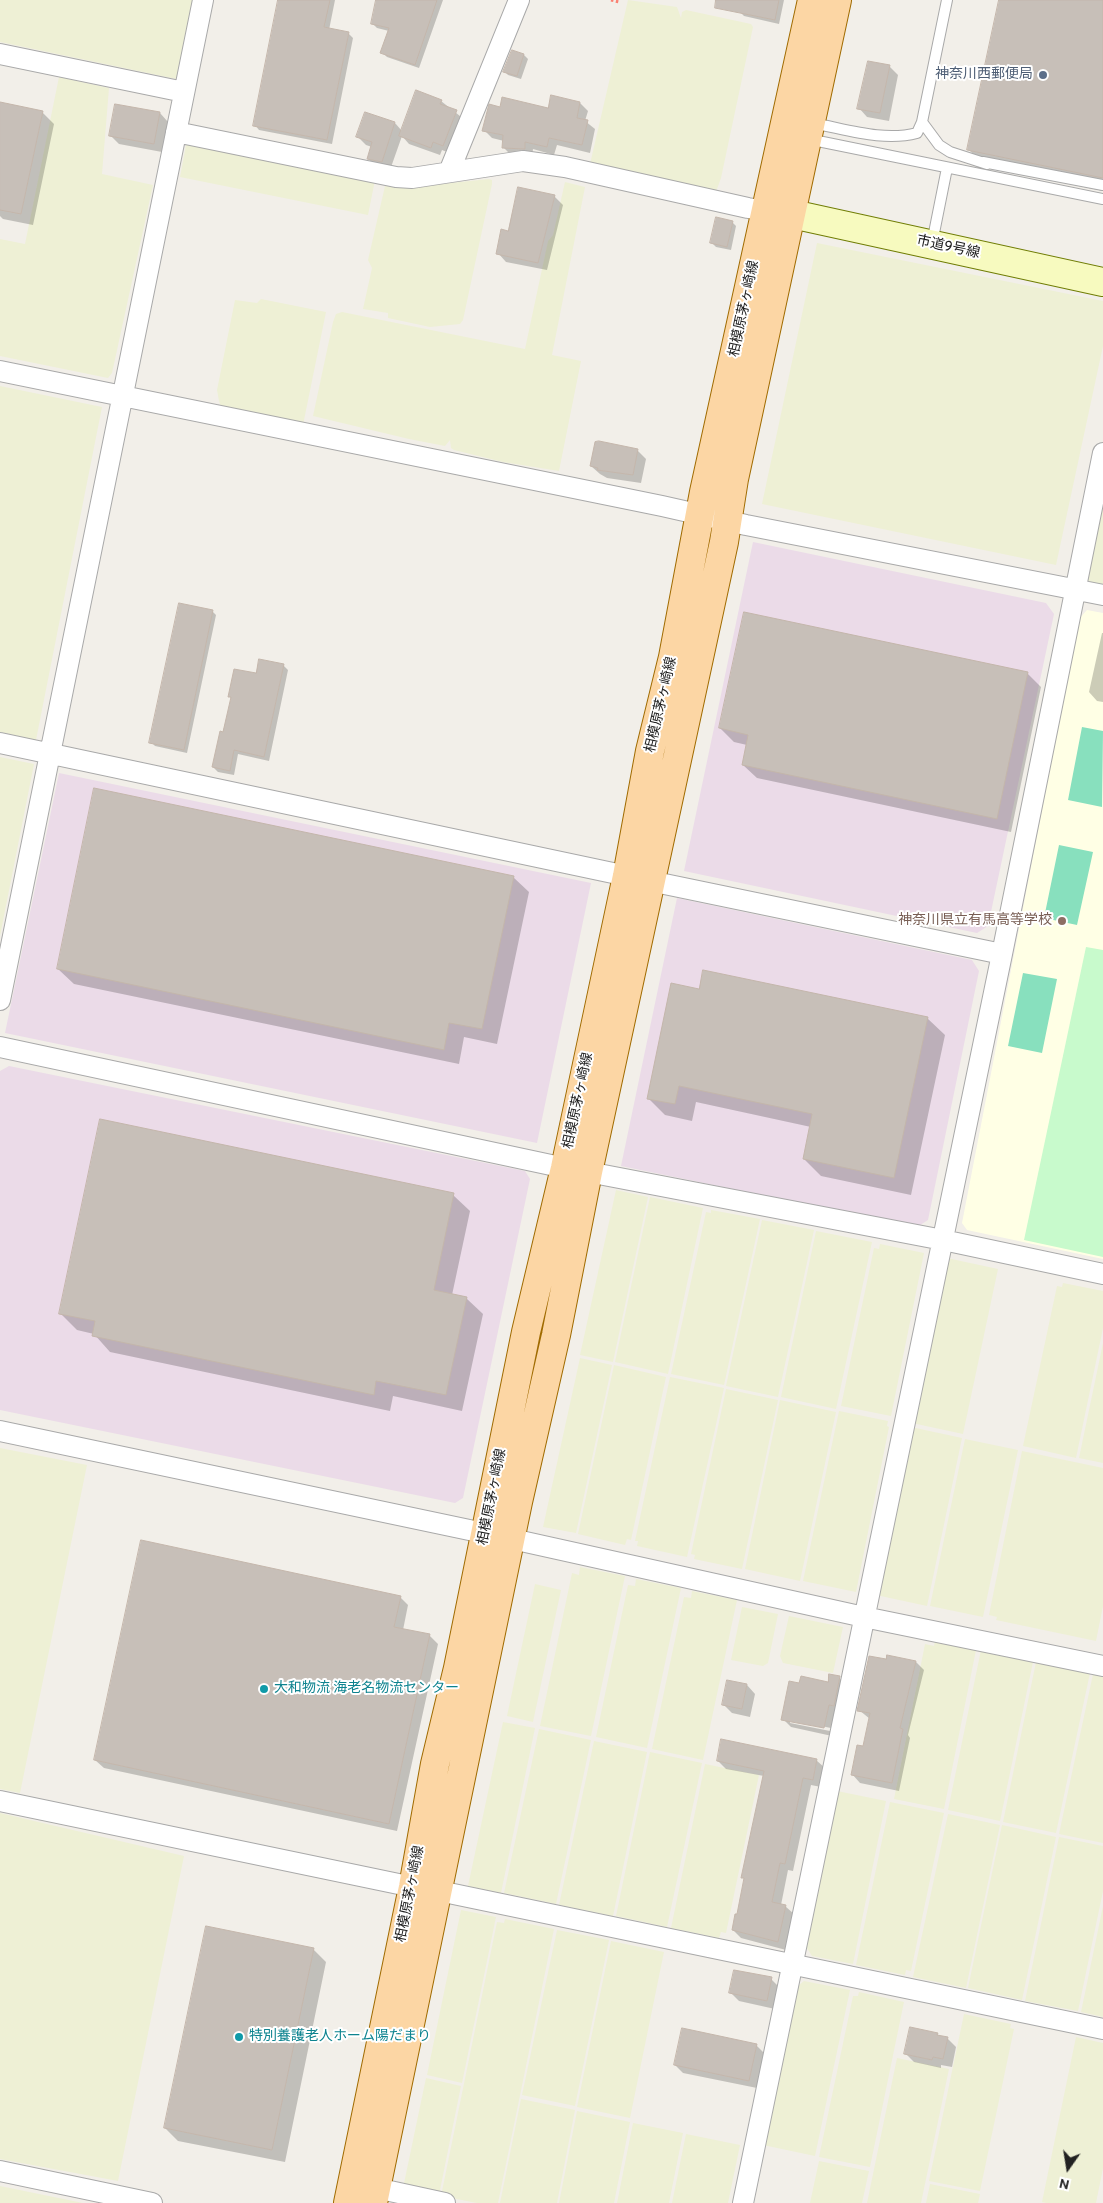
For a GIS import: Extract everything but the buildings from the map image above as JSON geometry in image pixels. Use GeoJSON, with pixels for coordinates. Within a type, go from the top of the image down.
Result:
{"type":"FeatureCollection","features":[{"type":"Feature","properties":{"kind":"main road","name":"相模原茅ヶ崎線"},"geometry":{"type":"LineString","coordinates":[[626,876],[683,736],[727,521],[779,213],[812,0]]}},
{"type":"Feature","properties":{"kind":"main road","name":"相模原茅ヶ崎線"},"geometry":{"type":"LineString","coordinates":[[374,2196],[426,1889],[435,1764],[458,1668],[499,1536],[526,1332],[576,1170],[626,876],[650,751],[673,657],[701,515],[779,213],[809,130],[836,0]]}},
{"type":"Feature","properties":{"kind":"main road","name":"相模原茅ヶ崎線"},"geometry":{"type":"LineString","coordinates":[[348,2203],[426,1889]]}},
{"type":"Feature","properties":{"kind":"street"},"geometry":{"type":"LineString","coordinates":[[0,1000],[203,0]]}},
{"type":"Feature","properties":{"kind":"street"},"geometry":{"type":"LineString","coordinates":[[450,172],[519,0]]}},
{"type":"Feature","properties":{"kind":"street"},"geometry":{"type":"LineString","coordinates":[[0,54],[184,92]]}},
{"type":"Feature","properties":{"kind":"street"},"geometry":{"type":"LineString","coordinates":[[176,132],[396,177],[412,178],[523,161],[565,167],[779,213]]}},
{"type":"Feature","properties":{"kind":"street","name":"市道9号線"},"geometry":{"type":"LineString","coordinates":[[779,213],[932,244],[1103,282]]}},
{"type":"Feature","properties":{"kind":"street"},"geometry":{"type":"LineString","coordinates":[[0,371],[727,521],[1103,595]]}},
{"type":"Feature","properties":{"kind":"street"},"geometry":{"type":"LineString","coordinates":[[742,2203],[1002,954],[1074,589],[1103,453]]}},
{"type":"Feature","properties":{"kind":"street"},"geometry":{"type":"LineString","coordinates":[[0,743],[1002,954]]}},
{"type":"Feature","properties":{"kind":"street"},"geometry":{"type":"LineString","coordinates":[[0,1047],[576,1170],[943,1240],[1103,1274]]}},
{"type":"Feature","properties":{"kind":"street"},"geometry":{"type":"LineString","coordinates":[[0,1431],[499,1536],[864,1617],[1103,1666]]}},
{"type":"Feature","properties":{"kind":"street"},"geometry":{"type":"LineString","coordinates":[[0,1801],[1103,2029]]}},
{"type":"Feature","properties":{"kind":"street"},"geometry":{"type":"LineString","coordinates":[[0,2172],[152,2203]]}},
{"type":"Feature","properties":{"kind":"street"},"geometry":{"type":"LineString","coordinates":[[374,2196],[445,2203]]}},
{"type":"Feature","properties":{"kind":"lane"},"geometry":{"type":"LineString","coordinates":[[809,130],[903,137],[917,133],[922,122],[947,0]]}},
{"type":"Feature","properties":{"kind":"lane"},"geometry":{"type":"LineString","coordinates":[[922,122],[939,145],[964,158],[1103,185]]}},
{"type":"Feature","properties":{"kind":"lane"},"geometry":{"type":"LineString","coordinates":[[809,130],[947,168],[1103,200]]}},
{"type":"Feature","properties":{"kind":"lane"},"geometry":{"type":"LineString","coordinates":[[982,162],[1000,173],[1023,183]]}},
{"type":"Feature","properties":{"kind":"lane"},"geometry":{"type":"LineString","coordinates":[[932,244],[947,168]]}},
{"type":"Feature","properties":{"kind":"path"},"geometry":{"type":"LineString","coordinates":[[611,0],[619,2]]}},
{"type":"Feature","properties":{"kind":"shaded area"},"geometry":{"type":"Polygon","coordinates":[[[0,0],[195,0],[181,80],[0,42],[0,0]]]}},
{"type":"Feature","properties":{"kind":"shaded area"},"geometry":{"type":"Polygon","coordinates":[[[628,0],[677,7],[681,18],[682,12],[686,10],[751,24],[753,27],[721,178],[715,191],[590,164],[628,0]]]}},
{"type":"Feature","properties":{"kind":"shaded area"},"geometry":{"type":"Polygon","coordinates":[[[59,77],[109,88],[102,174],[153,185],[112,373],[108,378],[0,356],[0,239],[25,244],[59,77]]]}},
{"type":"Feature","properties":{"kind":"shaded area"},"geometry":{"type":"Polygon","coordinates":[[[191,142],[375,180],[368,215],[180,177],[186,145],[191,142]]]}},
{"type":"Feature","properties":{"kind":"shaded area"},"geometry":{"type":"Polygon","coordinates":[[[492,180],[492,184],[463,320],[460,324],[430,327],[388,318],[388,313],[363,309],[372,268],[368,260],[385,186],[402,188],[492,180]]]}},
{"type":"Feature","properties":{"kind":"shaded area"},"geometry":{"type":"Polygon","coordinates":[[[565,182],[585,187],[552,355],[581,361],[559,471],[503,462],[454,450],[451,448],[450,440],[445,446],[313,416],[333,322],[336,314],[342,312],[525,349],[548,241],[553,235],[565,182]]]}},
{"type":"Feature","properties":{"kind":"shaded area"},"geometry":{"type":"Polygon","coordinates":[[[817,243],[1103,301],[1103,346],[1056,565],[762,504],[817,243]]]}},
{"type":"Feature","properties":{"kind":"shaded area"},"geometry":{"type":"Polygon","coordinates":[[[261,299],[326,312],[303,425],[221,407],[219,401],[217,390],[235,300],[257,303],[261,299]]]}},
{"type":"Feature","properties":{"kind":"shaded area"},"geometry":{"type":"Polygon","coordinates":[[[0,386],[102,407],[36,740],[0,732],[0,386]]]}},
{"type":"Feature","properties":{"kind":"shaded area"},"geometry":{"type":"Polygon","coordinates":[[[1103,492],[1103,585],[1085,581],[1103,492]]]}},
{"type":"Feature","properties":{"kind":"shaded area"},"geometry":{"type":"Polygon","coordinates":[[[753,542],[1046,603],[1054,614],[988,926],[977,933],[684,871],[753,542]]]}},
{"type":"Feature","properties":{"kind":"shaded area","name":"神奈川県立有馬高等学校"},"geometry":{"type":"Polygon","coordinates":[[[1087,610],[1103,613],[1103,1259],[967,1230],[962,1223],[1079,619],[1087,610]]]}},
{"type":"Feature","properties":{"kind":"shaded area"},"geometry":{"type":"Polygon","coordinates":[[[0,757],[34,764],[0,936],[0,757]]]}},
{"type":"Feature","properties":{"kind":"shaded area"},"geometry":{"type":"Polygon","coordinates":[[[59,773],[591,883],[537,1143],[5,1033],[59,773]]]}},
{"type":"Feature","properties":{"kind":"shaded area"},"geometry":{"type":"Polygon","coordinates":[[[677,898],[972,960],[979,971],[928,1220],[917,1227],[621,1166],[677,898]]]}},
{"type":"Feature","properties":{"kind":"shaded area"},"geometry":{"type":"Polygon","coordinates":[[[9,1066],[525,1171],[530,1179],[463,1498],[455,1503],[0,1410],[0,1071],[9,1066]]]}},
{"type":"Feature","properties":{"kind":"shaded area"},"geometry":{"type":"Polygon","coordinates":[[[616,1190],[648,1197],[613,1362],[580,1355],[616,1190]]]}},
{"type":"Feature","properties":{"kind":"shaded area"},"geometry":{"type":"Polygon","coordinates":[[[650,1197],[703,1208],[668,1374],[615,1362],[650,1197]]]}},
{"type":"Feature","properties":{"kind":"shaded area"},"geometry":{"type":"Polygon","coordinates":[[[711,1210],[760,1219],[724,1385],[671,1374],[706,1212],[711,1213],[711,1210]]]}},
{"type":"Feature","properties":{"kind":"shaded area"},"geometry":{"type":"Polygon","coordinates":[[[762,1220],[814,1230],[778,1397],[726,1386],[762,1220]]]}},
{"type":"Feature","properties":{"kind":"shaded area"},"geometry":{"type":"Polygon","coordinates":[[[816,1231],[872,1242],[836,1409],[781,1397],[816,1231]]]}},
{"type":"Feature","properties":{"kind":"shaded area"},"geometry":{"type":"Polygon","coordinates":[[[880,1244],[924,1253],[891,1416],[841,1406],[874,1248],[879,1249],[880,1244]]]}},
{"type":"Feature","properties":{"kind":"shaded area"},"geometry":{"type":"Polygon","coordinates":[[[947,1258],[998,1269],[963,1434],[912,1423],[947,1258]]]}},
{"type":"Feature","properties":{"kind":"shaded area"},"geometry":{"type":"Polygon","coordinates":[[[1063,1283],[1103,1291],[1103,1328],[1076,1458],[1023,1446],[1057,1286],[1062,1287],[1063,1283]]]}},
{"type":"Feature","properties":{"kind":"shaded area"},"geometry":{"type":"Polygon","coordinates":[[[1103,1343],[1103,1463],[1079,1458],[1103,1343]]]}},
{"type":"Feature","properties":{"kind":"shaded area"},"geometry":{"type":"Polygon","coordinates":[[[580,1358],[612,1365],[576,1533],[543,1527],[580,1358]]]}},
{"type":"Feature","properties":{"kind":"shaded area"},"geometry":{"type":"Polygon","coordinates":[[[614,1365],[666,1377],[631,1540],[627,1539],[625,1545],[578,1534],[614,1365]]]}},
{"type":"Feature","properties":{"kind":"shaded area"},"geometry":{"type":"Polygon","coordinates":[[[670,1377],[724,1388],[687,1557],[637,1546],[638,1541],[635,1541],[670,1377]]]}},
{"type":"Feature","properties":{"kind":"shaded area"},"geometry":{"type":"Polygon","coordinates":[[[726,1389],[778,1400],[742,1569],[694,1559],[695,1555],[691,1554],[726,1389]]]}},
{"type":"Feature","properties":{"kind":"shaded area"},"geometry":{"type":"Polygon","coordinates":[[[780,1400],[836,1412],[800,1581],[745,1569],[780,1400]]]}},
{"type":"Feature","properties":{"kind":"shaded area"},"geometry":{"type":"Polygon","coordinates":[[[839,1411],[888,1421],[887,1426],[889,1427],[856,1592],[803,1581],[839,1411]]]}},
{"type":"Feature","properties":{"kind":"shaded area"},"geometry":{"type":"Polygon","coordinates":[[[911,1427],[962,1438],[927,1606],[876,1595],[911,1427]]]}},
{"type":"Feature","properties":{"kind":"shaded area"},"geometry":{"type":"Polygon","coordinates":[[[965,1439],[1018,1450],[983,1617],[930,1606],[965,1439]]]}},
{"type":"Feature","properties":{"kind":"shaded area"},"geometry":{"type":"Polygon","coordinates":[[[0,1448],[87,1465],[20,1793],[0,1789],[0,1448]]]}},
{"type":"Feature","properties":{"kind":"shaded area"},"geometry":{"type":"Polygon","coordinates":[[[1022,1451],[1103,1468],[1103,1606],[1096,1641],[996,1620],[997,1617],[989,1615],[1022,1451]]]}},
{"type":"Feature","properties":{"kind":"shaded area"},"geometry":{"type":"Polygon","coordinates":[[[580,1567],[625,1576],[591,1736],[540,1726],[572,1573],[579,1575],[580,1567]]]}},
{"type":"Feature","properties":{"kind":"shaded area"},"geometry":{"type":"Polygon","coordinates":[[[636,1579],[681,1588],[647,1748],[596,1737],[628,1585],[635,1586],[636,1579]]]}},
{"type":"Feature","properties":{"kind":"shaded area"},"geometry":{"type":"Polygon","coordinates":[[[535,1584],[561,1590],[533,1722],[507,1716],[535,1584]]]}},
{"type":"Feature","properties":{"kind":"shaded area"},"geometry":{"type":"Polygon","coordinates":[[[692,1591],[737,1600],[703,1760],[652,1749],[684,1597],[691,1598],[692,1591]]]}},
{"type":"Feature","properties":{"kind":"shaded area"},"geometry":{"type":"Polygon","coordinates":[[[742,1607],[778,1614],[768,1663],[763,1666],[731,1660],[742,1607]]]}},
{"type":"Feature","properties":{"kind":"shaded area"},"geometry":{"type":"Polygon","coordinates":[[[789,1616],[843,1627],[833,1673],[783,1663],[780,1656],[789,1616]]]}},
{"type":"Feature","properties":{"kind":"shaded area"},"geometry":{"type":"Polygon","coordinates":[[[935,1641],[976,1650],[944,1809],[894,1799],[925,1644],[934,1646],[935,1641]]]}},
{"type":"Feature","properties":{"kind":"shaded area"},"geometry":{"type":"Polygon","coordinates":[[[981,1650],[1033,1662],[1000,1821],[948,1810],[981,1650]]]}},
{"type":"Feature","properties":{"kind":"shaded area"},"geometry":{"type":"Polygon","coordinates":[[[1036,1662],[1090,1673],[1056,1833],[1003,1822],[1036,1662]]]}},
{"type":"Feature","properties":{"kind":"shaded area"},"geometry":{"type":"Polygon","coordinates":[[[1093,1674],[1103,1676],[1103,1843],[1059,1834],[1093,1674]]]}},
{"type":"Feature","properties":{"kind":"shaded area"},"geometry":{"type":"Polygon","coordinates":[[[503,1722],[535,1728],[501,1893],[468,1886],[503,1722]]]}},
{"type":"Feature","properties":{"kind":"shaded area"},"geometry":{"type":"Polygon","coordinates":[[[539,1729],[591,1740],[556,1904],[504,1893],[539,1729]]]}},
{"type":"Feature","properties":{"kind":"shaded area"},"geometry":{"type":"Polygon","coordinates":[[[594,1741],[647,1752],[613,1916],[559,1905],[594,1741]]]}},
{"type":"Feature","properties":{"kind":"shaded area"},"geometry":{"type":"Polygon","coordinates":[[[650,1752],[702,1763],[667,1927],[616,1916],[650,1752]]]}},
{"type":"Feature","properties":{"kind":"shaded area"},"geometry":{"type":"Polygon","coordinates":[[[705,1764],[759,1775],[726,1933],[721,1932],[719,1938],[671,1928],[705,1764]]]}},
{"type":"Feature","properties":{"kind":"shaded area"},"geometry":{"type":"Polygon","coordinates":[[[837,1791],[886,1801],[853,1964],[812,1956],[805,1945],[837,1791]]]}},
{"type":"Feature","properties":{"kind":"shaded area"},"geometry":{"type":"Polygon","coordinates":[[[890,1802],[944,1813],[911,1971],[906,1970],[905,1975],[856,1965],[890,1802]]]}},
{"type":"Feature","properties":{"kind":"shaded area"},"geometry":{"type":"Polygon","coordinates":[[[0,1813],[184,1856],[118,2181],[0,2159],[0,1813]]]}},
{"type":"Feature","properties":{"kind":"shaded area"},"geometry":{"type":"Polygon","coordinates":[[[948,1814],[1000,1825],[966,1988],[913,1977],[948,1814]]]}},
{"type":"Feature","properties":{"kind":"shaded area"},"geometry":{"type":"Polygon","coordinates":[[[1002,1825],[1056,1837],[1022,2000],[968,1988],[1002,1825]]]}},
{"type":"Feature","properties":{"kind":"shaded area"},"geometry":{"type":"Polygon","coordinates":[[[1059,1837],[1103,1846],[1103,1891],[1078,2011],[1025,2001],[1059,1837]]]}},
{"type":"Feature","properties":{"kind":"shaded area"},"geometry":{"type":"Polygon","coordinates":[[[1103,1906],[1103,2017],[1081,2012],[1103,1906]]]}},
{"type":"Feature","properties":{"kind":"shaded area"},"geometry":{"type":"Polygon","coordinates":[[[461,1910],[496,1917],[462,2083],[427,2075],[461,1910]]]}},
{"type":"Feature","properties":{"kind":"shaded area"},"geometry":{"type":"Polygon","coordinates":[[[505,1919],[554,1929],[498,2203],[477,2203],[441,2196],[497,1922],[504,1923],[505,1919]]]}},
{"type":"Feature","properties":{"kind":"shaded area"},"geometry":{"type":"Polygon","coordinates":[[[557,1930],[609,1940],[575,2106],[522,2095],[557,1930]]]}},
{"type":"Feature","properties":{"kind":"shaded area"},"geometry":{"type":"Polygon","coordinates":[[[611,1941],[664,1952],[630,2118],[577,2107],[611,1941]]]}},
{"type":"Feature","properties":{"kind":"shaded area"},"geometry":{"type":"Polygon","coordinates":[[[804,1981],[850,1990],[815,2156],[763,2145],[798,1986],[804,1981]]]}},
{"type":"Feature","properties":{"kind":"shaded area"},"geometry":{"type":"Polygon","coordinates":[[[859,1992],[904,2002],[870,2167],[819,2157],[853,1996],[858,1996],[859,1992]]]}},
{"type":"Feature","properties":{"kind":"shaded area"},"geometry":{"type":"Polygon","coordinates":[[[964,2014],[1011,2024],[1010,2028],[1014,2029],[980,2191],[929,2181],[964,2014]]]}},
{"type":"Feature","properties":{"kind":"shaded area"},"geometry":{"type":"Polygon","coordinates":[[[1076,2037],[1103,2043],[1103,2168],[1096,2203],[1046,2203],[1042,2202],[1076,2037]]]}},
{"type":"Feature","properties":{"kind":"shaded area"},"geometry":{"type":"Polygon","coordinates":[[[897,2058],[949,2069],[921,2203],[867,2203],[897,2058]]]}},
{"type":"Feature","properties":{"kind":"shaded area"},"geometry":{"type":"Polygon","coordinates":[[[426,2078],[461,2086],[439,2195],[403,2188],[426,2078]]]}},
{"type":"Feature","properties":{"kind":"shaded area"},"geometry":{"type":"Polygon","coordinates":[[[521,2099],[575,2110],[557,2203],[500,2203],[521,2099]]]}},
{"type":"Feature","properties":{"kind":"shaded area"},"geometry":{"type":"Polygon","coordinates":[[[577,2111],[630,2122],[614,2203],[559,2203],[577,2111]]]}},
{"type":"Feature","properties":{"kind":"shaded area"},"geometry":{"type":"Polygon","coordinates":[[[633,2123],[683,2133],[669,2203],[617,2203],[633,2123]]]}},
{"type":"Feature","properties":{"kind":"shaded area"},"geometry":{"type":"Polygon","coordinates":[[[686,2134],[740,2145],[728,2203],[672,2203],[686,2134]]]}},
{"type":"Feature","properties":{"kind":"shaded area"},"geometry":{"type":"Polygon","coordinates":[[[819,2161],[869,2171],[862,2203],[810,2203],[819,2161]]]}},
{"type":"Feature","properties":{"kind":"shaded area"},"geometry":{"type":"Polygon","coordinates":[[[930,2184],[980,2194],[978,2203],[926,2203],[930,2184]]]}},
{"type":"Feature","properties":{"kind":"shaded area"},"geometry":{"type":"Polygon","coordinates":[[[0,2186],[83,2203],[0,2203],[0,2186]]]}},
{"type":"Feature","properties":{"kind":"green space"},"geometry":{"type":"Polygon","coordinates":[[[1082,727],[1103,731],[1102,807],[1068,800],[1082,727]]]}},
{"type":"Feature","properties":{"kind":"green space"},"geometry":{"type":"Polygon","coordinates":[[[1059,845],[1093,852],[1077,925],[1044,918],[1059,845]]]}},
{"type":"Feature","properties":{"kind":"green space"},"geometry":{"type":"Polygon","coordinates":[[[1086,947],[1103,950],[1103,1257],[1024,1240],[1086,947]]]}},
{"type":"Feature","properties":{"kind":"green space"},"geometry":{"type":"Polygon","coordinates":[[[1023,973],[1057,979],[1042,1053],[1008,1046],[1023,973]]]}},
{"type":"Feature","properties":{"kind":"place","name":"神奈川西郵便局"},"geometry":{"type":"Point","coordinates":[1043,75]}},
{"type":"Feature","properties":{"kind":"place","name":"神奈川県立有馬高等学校"},"geometry":{"type":"Point","coordinates":[1062,921]}},
{"type":"Feature","properties":{"kind":"place","name":"大和物流 海老名物流センター"},"geometry":{"type":"Point","coordinates":[264,1689]}},
{"type":"Feature","properties":{"kind":"place","name":"特別養護老人ホーム陽だまり"},"geometry":{"type":"Point","coordinates":[239,2037]}}]}
